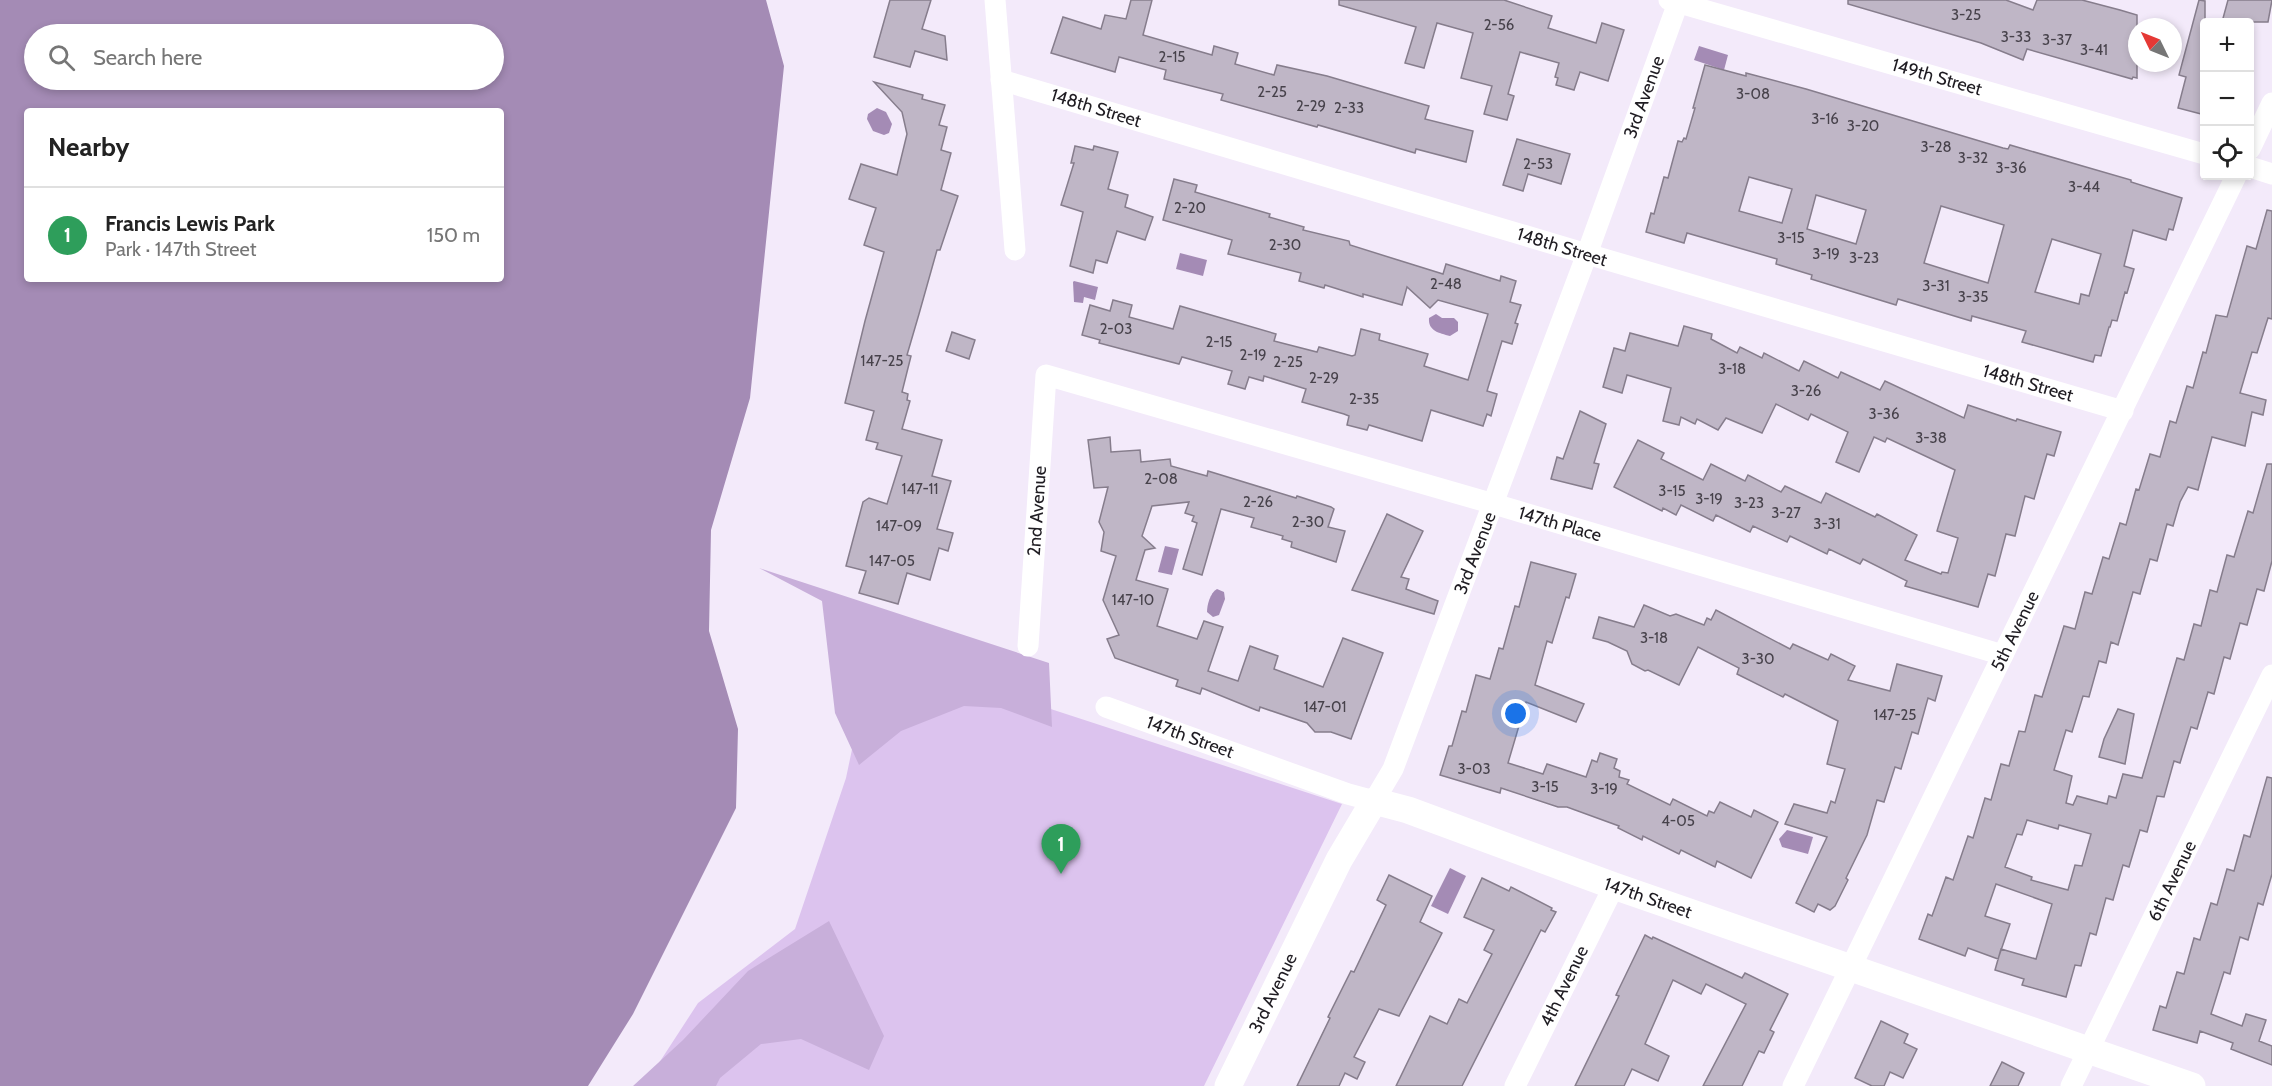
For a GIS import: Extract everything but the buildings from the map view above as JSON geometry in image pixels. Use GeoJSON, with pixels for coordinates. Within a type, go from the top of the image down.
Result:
{"type":"FeatureCollection","features":[{"type":"Feature","properties":{"kind":"street"},"geometry":{"type":"LineString","coordinates":[[995,0],[1015,250]]}},
{"type":"Feature","properties":{"kind":"street","name":"149th Street"},"geometry":{"type":"LineString","coordinates":[[1676,1],[2200,153]]}},
{"type":"Feature","properties":{"kind":"street","name":"3rd Avenue"},"geometry":{"type":"LineString","coordinates":[[1228,1086],[1339,860],[1393,769],[1587,254],[1676,1]]}},
{"type":"Feature","properties":{"kind":"street","name":"148th Street"},"geometry":{"type":"LineString","coordinates":[[1001,80],[2123,411]]}},
{"type":"Feature","properties":{"kind":"street"},"geometry":{"type":"LineString","coordinates":[[2254,141],[2272,103]]}},
{"type":"Feature","properties":{"kind":"street"},"geometry":{"type":"LineString","coordinates":[[2254,168],[2272,174]]}},
{"type":"Feature","properties":{"kind":"street","name":"5th Avenue"},"geometry":{"type":"LineString","coordinates":[[1792,1086],[2234,180]]}},
{"type":"Feature","properties":{"kind":"street","name":"147th Place"},"geometry":{"type":"LineString","coordinates":[[1046,375],[1494,504],[2003,655]]}},
{"type":"Feature","properties":{"kind":"street","name":"2nd Avenue"},"geometry":{"type":"LineString","coordinates":[[1028,646],[1046,375]]}},
{"type":"Feature","properties":{"kind":"street","name":"6th Avenue"},"geometry":{"type":"LineString","coordinates":[[2071,1086],[2272,675]]}},
{"type":"Feature","properties":{"kind":"street","name":"147th Street"},"geometry":{"type":"LineString","coordinates":[[1106,707],[1340,791],[1408,810],[1614,886],[2192,1086]]}},
{"type":"Feature","properties":{"kind":"street","name":"4th Avenue"},"geometry":{"type":"LineString","coordinates":[[1515,1086],[1614,886]]}},
{"type":"Feature","properties":{"kind":"shaded area"},"geometry":{"type":"Polygon","coordinates":[[[0,0],[766,0],[784,66],[750,398],[711,530],[709,631],[738,729],[736,808],[633,1014],[588,1086],[0,1086],[0,0]]]}},
{"type":"Feature","properties":{"kind":"shaded area"},"geometry":{"type":"Polygon","coordinates":[[[1699,46],[1728,55],[1724,70],[1694,60],[1699,46]]]}},
{"type":"Feature","properties":{"kind":"shaded area"},"geometry":{"type":"Polygon","coordinates":[[[877,108],[886,112],[892,124],[889,133],[884,135],[873,131],[867,119],[868,114],[877,108]]]}},
{"type":"Feature","properties":{"kind":"shaded area"},"geometry":{"type":"Polygon","coordinates":[[[1180,253],[1207,260],[1203,276],[1176,269],[1180,253]]]}},
{"type":"Feature","properties":{"kind":"shaded area"},"geometry":{"type":"Polygon","coordinates":[[[1074,281],[1098,287],[1095,300],[1084,297],[1083,303],[1074,302],[1074,281]]]}},
{"type":"Feature","properties":{"kind":"shaded area"},"geometry":{"type":"Polygon","coordinates":[[[1436,314],[1442,318],[1454,318],[1458,322],[1458,331],[1450,336],[1432,329],[1429,318],[1436,314]]]}},
{"type":"Feature","properties":{"kind":"shaded area"},"geometry":{"type":"Polygon","coordinates":[[[1165,546],[1179,549],[1172,575],[1158,572],[1165,546]]]}},
{"type":"Feature","properties":{"kind":"shaded area"},"geometry":{"type":"Polygon","coordinates":[[[759,568],[1049,663],[1052,727],[1001,708],[964,706],[901,731],[859,765],[835,713],[822,601],[759,568]]]}},
{"type":"Feature","properties":{"kind":"shaded area"},"geometry":{"type":"Polygon","coordinates":[[[1217,589],[1224,592],[1225,599],[1219,615],[1213,617],[1207,612],[1211,596],[1217,589]]]}},
{"type":"Feature","properties":{"kind":"shaded area"},"geometry":{"type":"Polygon","coordinates":[[[867,678],[1017,698],[1342,804],[1204,1086],[644,1086],[698,1003],[795,929],[846,778],[867,678]]]}},
{"type":"Feature","properties":{"kind":"shaded area"},"geometry":{"type":"Polygon","coordinates":[[[1787,830],[1813,837],[1808,854],[1782,847],[1779,839],[1787,830]]]}},
{"type":"Feature","properties":{"kind":"shaded area"},"geometry":{"type":"Polygon","coordinates":[[[1450,868],[1466,876],[1448,914],[1431,906],[1450,868]]]}},
{"type":"Feature","properties":{"kind":"shaded area"},"geometry":{"type":"Polygon","coordinates":[[[829,921],[884,1036],[869,1070],[801,1039],[761,1044],[720,1078],[716,1086],[633,1086],[683,1040],[748,971],[829,921]]]}},
{"type":"Feature","properties":{"kind":"place","name":"Francis Lewis Park"},"geometry":{"type":"Point","coordinates":[1061,874]}}]}
